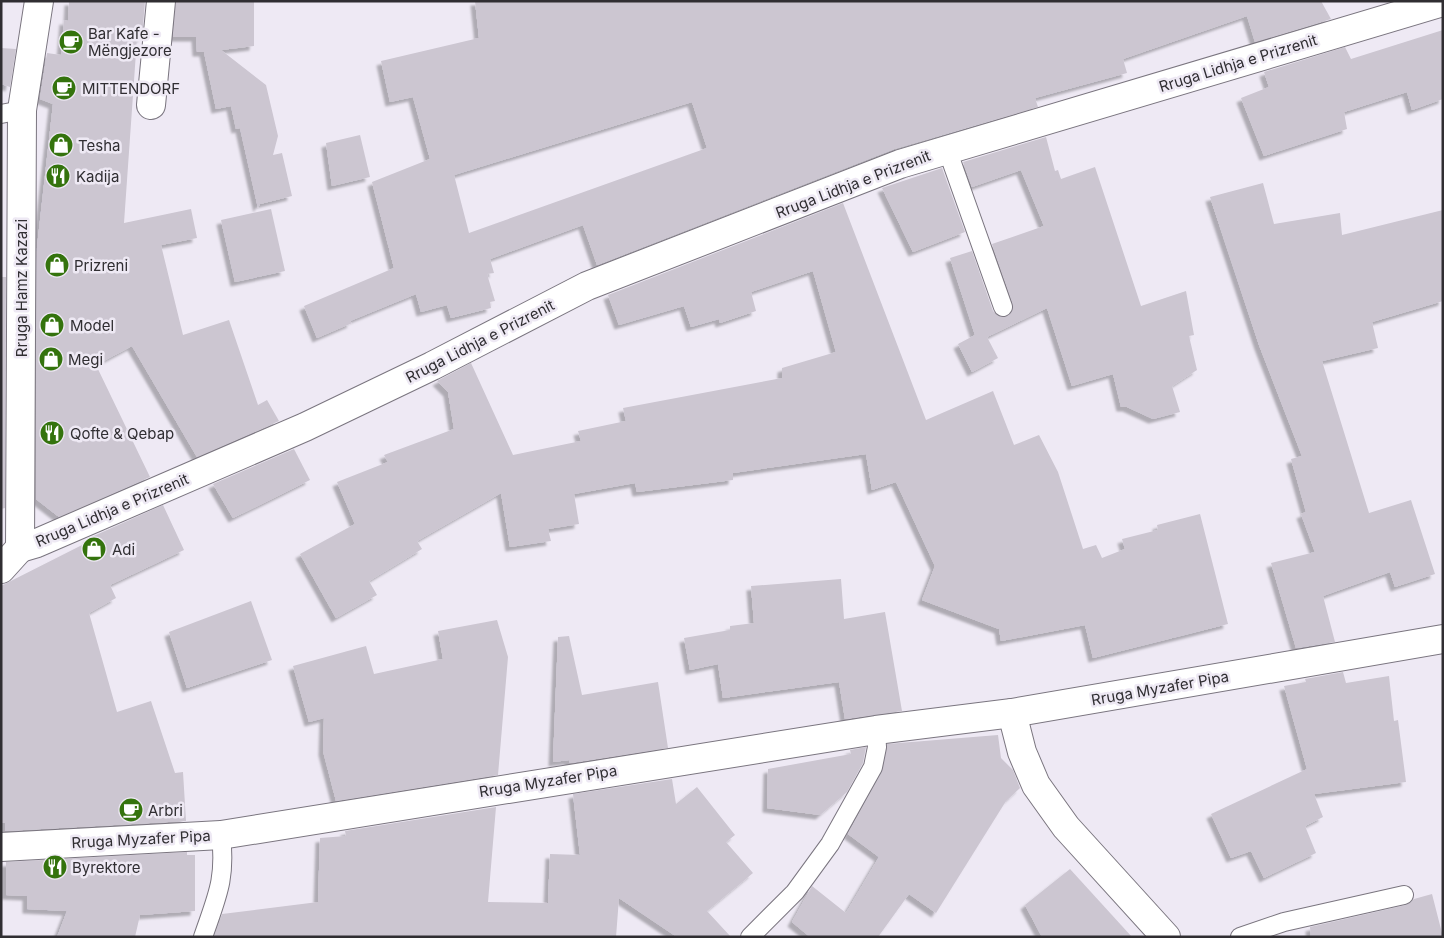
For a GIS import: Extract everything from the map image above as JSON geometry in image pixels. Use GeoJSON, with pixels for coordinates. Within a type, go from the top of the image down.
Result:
{"type":"FeatureCollection","features":[{"type":"Feature","properties":{"kind":"street","name":"Rruga Hamz Kazazi"},"geometry":{"type":"LineString","coordinates":[[20,548],[12,112],[39,1]]}},
{"type":"Feature","properties":{"kind":"street"},"geometry":{"type":"LineString","coordinates":[[150,105],[162,1]]}},
{"type":"Feature","properties":{"kind":"street","name":"Rruga Lidhja e Prizrenit"},"geometry":{"type":"LineString","coordinates":[[20,548],[37,543],[306,427],[432,366],[587,286],[900,164],[1443,2]]}},
{"type":"Feature","properties":{"kind":"street"},"geometry":{"type":"LineString","coordinates":[[1,569],[20,548]]}},
{"type":"Feature","properties":{"kind":"street","name":"Rruga Myzafer Pipa"},"geometry":{"type":"LineString","coordinates":[[1,847],[221,835],[876,730],[1012,713],[1443,639]]}},
{"type":"Feature","properties":{"kind":"street"},"geometry":{"type":"LineString","coordinates":[[1012,713],[1022,752],[1036,785],[1066,827],[1166,937]]}},
{"type":"Feature","properties":{"kind":"lane","name":"Rruga Lidhja e Prizrenit"},"geometry":{"type":"LineString","coordinates":[[947,149],[1003,308]]}},
{"type":"Feature","properties":{"kind":"lane"},"geometry":{"type":"LineString","coordinates":[[750,937],[795,892],[830,844],[873,767],[877,747],[876,730]]}},
{"type":"Feature","properties":{"kind":"lane","name":"Rruga Myzafer Pipa"},"geometry":{"type":"LineString","coordinates":[[203,937],[222,884],[224,862],[221,835]]}},
{"type":"Feature","properties":{"kind":"lane"},"geometry":{"type":"LineString","coordinates":[[1240,937],[1284,922],[1404,895]]}},
{"type":"Feature","properties":{"kind":"building"},"geometry":{"type":"Polygon","coordinates":[[[69,1],[145,1],[142,38],[137,38],[124,223],[191,209],[197,238],[161,245],[183,335],[229,320],[258,405],[267,400],[279,421],[197,457],[132,346],[96,365],[150,477],[59,517],[36,499],[37,247],[53,104],[40,99],[47,53],[61,55],[64,20],[68,21],[69,1]]]}},
{"type":"Feature","properties":{"kind":"building"},"geometry":{"type":"Polygon","coordinates":[[[176,1],[254,1],[254,46],[221,50],[266,85],[278,136],[273,155],[282,153],[292,196],[260,204],[258,208],[240,128],[236,129],[231,106],[216,109],[204,52],[197,52],[196,37],[173,37],[176,1]]]}},
{"type":"Feature","properties":{"kind":"building"},"geometry":{"type":"Polygon","coordinates":[[[475,1],[1321,1],[1331,19],[1255,42],[1247,16],[1123,59],[1127,73],[1035,98],[1038,107],[894,149],[597,265],[583,225],[490,259],[494,273],[487,274],[495,301],[490,302],[491,308],[451,318],[447,305],[421,312],[416,294],[350,321],[352,323],[317,338],[304,306],[394,268],[372,182],[430,159],[413,97],[390,102],[381,61],[479,38],[475,1]],[[692,102],[454,175],[469,233],[707,148],[692,102]]]}},
{"type":"Feature","properties":{"kind":"building"},"geometry":{"type":"Polygon","coordinates":[[[1443,30],[1443,99],[1412,110],[1407,92],[1344,112],[1347,129],[1264,156],[1241,98],[1269,87],[1264,72],[1345,47],[1351,59],[1443,30]]]}},
{"type":"Feature","properties":{"kind":"building"},"geometry":{"type":"Polygon","coordinates":[[[1,48],[16,49],[10,87],[1,84],[1,48]]]}},
{"type":"Feature","properties":{"kind":"building"},"geometry":{"type":"Polygon","coordinates":[[[360,135],[370,177],[332,186],[326,143],[360,135]]]}},
{"type":"Feature","properties":{"kind":"building"},"geometry":{"type":"Polygon","coordinates":[[[1046,137],[1055,171],[1058,170],[1061,179],[1095,167],[1141,306],[1186,291],[1194,335],[1189,336],[1197,370],[1172,386],[1180,412],[1153,419],[1127,407],[1121,407],[1113,374],[1072,386],[1047,308],[987,337],[998,358],[972,372],[958,344],[975,335],[950,258],[972,251],[993,311],[1001,317],[1006,317],[1011,313],[1013,304],[992,244],[1044,226],[1021,170],[972,187],[963,162],[1046,137]]]}},
{"type":"Feature","properties":{"kind":"building"},"geometry":{"type":"Polygon","coordinates":[[[942,168],[965,232],[913,252],[882,188],[942,168]]]}},
{"type":"Feature","properties":{"kind":"building"},"geometry":{"type":"Polygon","coordinates":[[[1263,183],[1274,224],[1340,213],[1342,235],[1443,210],[1443,301],[1372,322],[1378,348],[1322,361],[1369,513],[1411,500],[1435,574],[1395,587],[1390,572],[1323,596],[1335,642],[1296,648],[1271,563],[1315,552],[1301,514],[1306,512],[1291,459],[1302,456],[1259,345],[1210,197],[1263,183]]]}},
{"type":"Feature","properties":{"kind":"building"},"geometry":{"type":"Polygon","coordinates":[[[843,203],[926,420],[993,391],[1014,445],[1039,435],[1058,472],[1083,549],[1096,545],[1102,558],[1125,549],[1122,539],[1158,530],[1157,525],[1200,514],[1228,624],[1093,658],[1085,625],[1001,641],[999,629],[922,600],[935,566],[896,482],[872,490],[866,454],[733,473],[733,480],[637,492],[635,483],[574,494],[579,524],[548,529],[551,541],[510,547],[501,493],[417,541],[422,549],[369,581],[377,595],[336,618],[300,554],[355,524],[337,482],[388,462],[384,455],[454,429],[448,392],[437,381],[471,363],[513,455],[581,441],[578,431],[626,421],[623,408],[782,378],[782,368],[836,352],[813,271],[751,292],[756,311],[720,323],[719,319],[691,327],[684,306],[619,325],[608,295],[843,203]]]}},
{"type":"Feature","properties":{"kind":"building"},"geometry":{"type":"Polygon","coordinates":[[[271,209],[285,271],[235,282],[221,220],[271,209]]]}},
{"type":"Feature","properties":{"kind":"building"},"geometry":{"type":"Polygon","coordinates":[[[1,277],[6,277],[5,508],[1,509],[1,277]]]}},
{"type":"Feature","properties":{"kind":"building"},"geometry":{"type":"Polygon","coordinates":[[[294,449],[310,480],[233,518],[213,484],[294,449]]]}},
{"type":"Feature","properties":{"kind":"building"},"geometry":{"type":"Polygon","coordinates":[[[163,505],[184,550],[110,585],[116,598],[89,613],[117,712],[151,701],[175,773],[183,772],[186,821],[5,831],[5,823],[1,823],[1,586],[90,541],[87,539],[163,505]]]}},
{"type":"Feature","properties":{"kind":"building"},"geometry":{"type":"Polygon","coordinates":[[[841,579],[844,619],[885,612],[902,711],[845,719],[839,682],[723,698],[718,664],[690,670],[684,638],[730,630],[730,626],[754,623],[751,586],[841,579]]]}},
{"type":"Feature","properties":{"kind":"building"},"geometry":{"type":"Polygon","coordinates":[[[251,601],[272,660],[187,688],[169,632],[251,601]]]}},
{"type":"Feature","properties":{"kind":"building"},"geometry":{"type":"Polygon","coordinates":[[[497,620],[508,657],[498,775],[336,801],[323,751],[324,718],[309,722],[293,666],[366,646],[374,674],[443,659],[438,631],[497,620]]]}},
{"type":"Feature","properties":{"kind":"building"},"geometry":{"type":"Polygon","coordinates":[[[569,636],[582,695],[658,682],[668,748],[570,763],[569,760],[553,762],[558,637],[569,636]]]}},
{"type":"Feature","properties":{"kind":"building"},"geometry":{"type":"Polygon","coordinates":[[[1343,672],[1346,683],[1389,676],[1394,721],[1398,720],[1406,782],[1314,794],[1323,817],[1305,826],[1316,853],[1264,878],[1251,851],[1231,858],[1211,814],[1307,769],[1284,686],[1306,682],[1305,679],[1343,672]]]}},
{"type":"Feature","properties":{"kind":"building"},"geometry":{"type":"Polygon","coordinates":[[[998,735],[1001,758],[1013,770],[1020,788],[1006,801],[936,913],[909,894],[878,937],[810,937],[792,922],[812,886],[846,913],[879,857],[848,834],[882,772],[887,744],[998,735]]]}},
{"type":"Feature","properties":{"kind":"building"},"geometry":{"type":"Polygon","coordinates":[[[866,747],[863,763],[847,792],[820,815],[767,808],[768,769],[851,754],[850,750],[866,747]]]}},
{"type":"Feature","properties":{"kind":"building"},"geometry":{"type":"Polygon","coordinates":[[[672,779],[676,804],[697,787],[735,835],[726,842],[753,873],[707,911],[731,937],[677,937],[619,898],[616,937],[214,937],[222,914],[318,902],[320,838],[346,836],[345,831],[496,807],[488,902],[548,903],[550,854],[580,855],[573,794],[672,779]]]}},
{"type":"Feature","properties":{"kind":"building"},"geometry":{"type":"Polygon","coordinates":[[[187,852],[187,855],[195,855],[195,911],[140,915],[135,937],[57,937],[67,911],[27,909],[27,896],[6,895],[6,862],[187,852]]]}},
{"type":"Feature","properties":{"kind":"building"},"geometry":{"type":"Polygon","coordinates":[[[1070,869],[1132,937],[1042,937],[1025,905],[1070,869]]]}},
{"type":"Feature","properties":{"kind":"building"},"geometry":{"type":"Polygon","coordinates":[[[1432,894],[1443,937],[1311,937],[1310,927],[1406,905],[1414,899],[1432,894]]]}},
{"type":"Feature","properties":{"kind":"place","name":"Bar Kafe - Mëngjezore"},"geometry":{"type":"Point","coordinates":[71,42]}},
{"type":"Feature","properties":{"kind":"place","name":"MITTENDORF"},"geometry":{"type":"Point","coordinates":[64,88]}},
{"type":"Feature","properties":{"kind":"place","name":"Tesha"},"geometry":{"type":"Point","coordinates":[61,145]}},
{"type":"Feature","properties":{"kind":"place","name":"Kadija"},"geometry":{"type":"Point","coordinates":[58,176]}},
{"type":"Feature","properties":{"kind":"place","name":"Prizreni"},"geometry":{"type":"Point","coordinates":[57,265]}},
{"type":"Feature","properties":{"kind":"place","name":"Model"},"geometry":{"type":"Point","coordinates":[52,325]}},
{"type":"Feature","properties":{"kind":"place","name":"Megi"},"geometry":{"type":"Point","coordinates":[51,359]}},
{"type":"Feature","properties":{"kind":"place","name":"Qofte & Qebap"},"geometry":{"type":"Point","coordinates":[52,433]}},
{"type":"Feature","properties":{"kind":"place","name":"Adi"},"geometry":{"type":"Point","coordinates":[94,549]}},
{"type":"Feature","properties":{"kind":"place","name":"Arbri"},"geometry":{"type":"Point","coordinates":[131,810]}},
{"type":"Feature","properties":{"kind":"place","name":"Byrektore"},"geometry":{"type":"Point","coordinates":[55,867]}}]}
